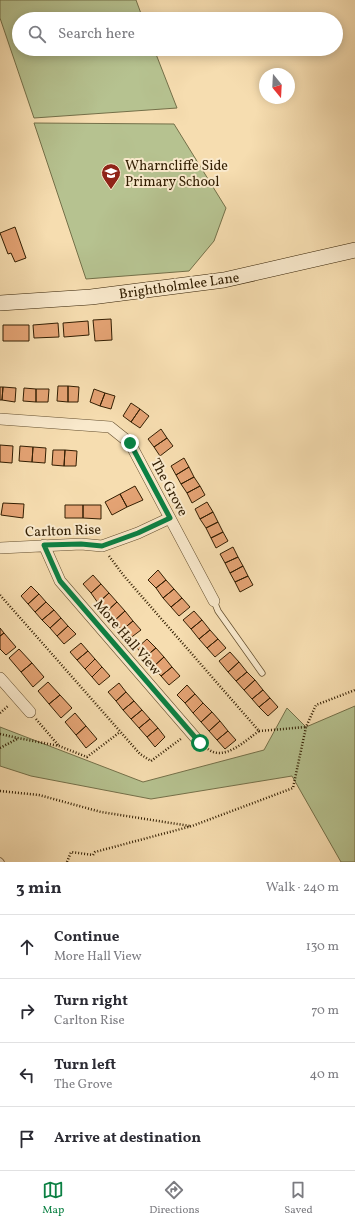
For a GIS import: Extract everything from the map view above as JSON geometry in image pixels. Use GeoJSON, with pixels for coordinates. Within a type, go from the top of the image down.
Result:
{"type":"FeatureCollection","features":[{"type":"Feature","properties":{"kind":"street","name":"Brightholmlee Lane"},"geometry":{"type":"LineString","coordinates":[[0,303],[91,297],[224,280],[355,250]]}},
{"type":"Feature","properties":{"kind":"street","name":"The Grove"},"geometry":{"type":"LineString","coordinates":[[0,419],[110,427],[130,443],[214,601]]}},
{"type":"Feature","properties":{"kind":"street","name":"Carlton Rise"},"geometry":{"type":"LineString","coordinates":[[0,548],[81,544],[102,546],[138,533],[170,518]]}},
{"type":"Feature","properties":{"kind":"street","name":"More Hall View"},"geometry":{"type":"LineString","coordinates":[[44,545],[60,581],[200,743]]}},
{"type":"Feature","properties":{"kind":"street"},"geometry":{"type":"LineString","coordinates":[[0,678],[30,712]]}},
{"type":"Feature","properties":{"kind":"lane"},"geometry":{"type":"LineString","coordinates":[[214,601],[218,612],[262,673]]}},
{"type":"Feature","properties":{"kind":"path"},"geometry":{"type":"LineString","coordinates":[[102,546],[124,576],[259,731]]}},
{"type":"Feature","properties":{"kind":"path"},"geometry":{"type":"LineString","coordinates":[[0,595],[140,754],[151,760],[191,732]]}},
{"type":"Feature","properties":{"kind":"path"},"geometry":{"type":"LineString","coordinates":[[67,862],[71,852],[93,855],[95,852],[192,826],[293,788],[306,727],[316,705],[355,690]]}},
{"type":"Feature","properties":{"kind":"path"},"geometry":{"type":"LineString","coordinates":[[30,712],[60,746]]}},
{"type":"Feature","properties":{"kind":"path"},"geometry":{"type":"LineString","coordinates":[[200,743],[211,751],[222,754],[233,749],[259,731],[306,727]]}},
{"type":"Feature","properties":{"kind":"path"},"geometry":{"type":"LineString","coordinates":[[0,734],[60,746],[87,757],[120,732]]}},
{"type":"Feature","properties":{"kind":"path"},"geometry":{"type":"LineString","coordinates":[[0,748],[18,738]]}},
{"type":"Feature","properties":{"kind":"path"},"geometry":{"type":"LineString","coordinates":[[0,791],[39,795],[101,812],[192,826]]}},
{"type":"Feature","properties":{"kind":"green space"},"geometry":{"type":"Polygon","coordinates":[[[0,0],[136,0],[140,12],[12,12],[12,53],[0,18],[0,0]]]}},
{"type":"Feature","properties":{"kind":"green space"},"geometry":{"type":"Polygon","coordinates":[[[13,56],[157,56],[177,108],[34,118],[13,56]]]}},
{"type":"Feature","properties":{"kind":"green space"},"geometry":{"type":"Polygon","coordinates":[[[34,123],[174,124],[226,208],[214,241],[189,271],[86,279],[34,123]]]}},
{"type":"Feature","properties":{"kind":"green space"},"geometry":{"type":"Polygon","coordinates":[[[355,706],[355,862],[341,862],[292,776],[151,799],[31,776],[0,766],[0,727],[143,782],[264,750],[287,708],[306,727],[355,706]]]}},
{"type":"Feature","properties":{"kind":"building"},"geometry":{"type":"Polygon","coordinates":[[[15,227],[26,258],[15,262],[11,253],[8,254],[0,233],[15,227]]]}},
{"type":"Feature","properties":{"kind":"building"},"geometry":{"type":"Polygon","coordinates":[[[111,319],[112,340],[95,341],[93,320],[111,319]]]}},
{"type":"Feature","properties":{"kind":"building"},"geometry":{"type":"Polygon","coordinates":[[[88,321],[89,335],[64,337],[63,323],[88,321]]]}},
{"type":"Feature","properties":{"kind":"building"},"geometry":{"type":"Polygon","coordinates":[[[58,323],[59,337],[34,338],[33,325],[58,323]]]}},
{"type":"Feature","properties":{"kind":"building"},"geometry":{"type":"Polygon","coordinates":[[[3,325],[29,325],[29,341],[3,341],[3,325]]]}},
{"type":"Feature","properties":{"kind":"building"},"geometry":{"type":"Polygon","coordinates":[[[58,386],[68,386],[68,402],[57,401],[58,386]]]}},
{"type":"Feature","properties":{"kind":"building"},"geometry":{"type":"Polygon","coordinates":[[[68,386],[79,387],[78,402],[68,402],[68,386]]]}},
{"type":"Feature","properties":{"kind":"building"},"geometry":{"type":"Polygon","coordinates":[[[0,387],[3,387],[2,400],[0,400],[0,387]]]}},
{"type":"Feature","properties":{"kind":"building"},"geometry":{"type":"Polygon","coordinates":[[[3,387],[16,388],[15,402],[2,400],[3,387]]]}},
{"type":"Feature","properties":{"kind":"building"},"geometry":{"type":"Polygon","coordinates":[[[24,388],[36,389],[36,402],[23,401],[24,388]]]}},
{"type":"Feature","properties":{"kind":"building"},"geometry":{"type":"Polygon","coordinates":[[[36,389],[49,389],[48,402],[36,402],[36,389]]]}},
{"type":"Feature","properties":{"kind":"building"},"geometry":{"type":"Polygon","coordinates":[[[94,389],[105,393],[100,406],[90,402],[94,389]]]}},
{"type":"Feature","properties":{"kind":"building"},"geometry":{"type":"Polygon","coordinates":[[[105,393],[115,396],[111,409],[100,406],[105,393]]]}},
{"type":"Feature","properties":{"kind":"building"},"geometry":{"type":"Polygon","coordinates":[[[131,403],[140,409],[131,422],[123,416],[131,403]]]}},
{"type":"Feature","properties":{"kind":"building"},"geometry":{"type":"Polygon","coordinates":[[[140,409],[149,416],[140,428],[131,422],[140,409]]]}},
{"type":"Feature","properties":{"kind":"building"},"geometry":{"type":"Polygon","coordinates":[[[161,429],[167,438],[154,447],[148,439],[161,429]]]}},
{"type":"Feature","properties":{"kind":"building"},"geometry":{"type":"Polygon","coordinates":[[[167,438],[173,446],[160,456],[154,447],[167,438]]]}},
{"type":"Feature","properties":{"kind":"building"},"geometry":{"type":"Polygon","coordinates":[[[0,445],[13,446],[12,463],[0,462],[0,445]]]}},
{"type":"Feature","properties":{"kind":"building"},"geometry":{"type":"Polygon","coordinates":[[[20,446],[33,447],[32,462],[19,461],[20,446]]]}},
{"type":"Feature","properties":{"kind":"building"},"geometry":{"type":"Polygon","coordinates":[[[33,447],[46,448],[45,463],[32,462],[33,447]]]}},
{"type":"Feature","properties":{"kind":"building"},"geometry":{"type":"Polygon","coordinates":[[[53,450],[65,450],[64,466],[52,465],[53,450]]]}},
{"type":"Feature","properties":{"kind":"building"},"geometry":{"type":"Polygon","coordinates":[[[65,450],[77,451],[76,466],[64,466],[65,450]]]}},
{"type":"Feature","properties":{"kind":"building"},"geometry":{"type":"Polygon","coordinates":[[[184,458],[189,467],[176,475],[171,466],[184,458]]]}},
{"type":"Feature","properties":{"kind":"building"},"geometry":{"type":"Polygon","coordinates":[[[189,467],[194,477],[181,484],[176,475],[189,467]]]}},
{"type":"Feature","properties":{"kind":"building"},"geometry":{"type":"Polygon","coordinates":[[[194,477],[200,486],[187,493],[181,484],[194,477]]]}},
{"type":"Feature","properties":{"kind":"building"},"geometry":{"type":"Polygon","coordinates":[[[135,486],[143,500],[127,507],[120,494],[135,486]]]}},
{"type":"Feature","properties":{"kind":"building"},"geometry":{"type":"Polygon","coordinates":[[[200,486],[205,495],[192,503],[187,493],[200,486]]]}},
{"type":"Feature","properties":{"kind":"building"},"geometry":{"type":"Polygon","coordinates":[[[120,494],[127,507],[112,515],[105,502],[120,494]]]}},
{"type":"Feature","properties":{"kind":"building"},"geometry":{"type":"Polygon","coordinates":[[[207,502],[213,512],[200,519],[195,509],[207,502]]]}},
{"type":"Feature","properties":{"kind":"building"},"geometry":{"type":"Polygon","coordinates":[[[3,503],[24,504],[23,518],[1,515],[3,503]]]}},
{"type":"Feature","properties":{"kind":"building"},"geometry":{"type":"Polygon","coordinates":[[[65,505],[83,505],[83,518],[65,518],[65,505]]]}},
{"type":"Feature","properties":{"kind":"building"},"geometry":{"type":"Polygon","coordinates":[[[83,505],[101,505],[101,519],[83,518],[83,505]]]}},
{"type":"Feature","properties":{"kind":"building"},"geometry":{"type":"Polygon","coordinates":[[[213,512],[218,522],[206,528],[200,519],[213,512]]]}},
{"type":"Feature","properties":{"kind":"building"},"geometry":{"type":"Polygon","coordinates":[[[218,522],[223,532],[211,538],[206,528],[218,522]]]}},
{"type":"Feature","properties":{"kind":"building"},"geometry":{"type":"Polygon","coordinates":[[[223,532],[228,541],[216,548],[211,538],[223,532]]]}},
{"type":"Feature","properties":{"kind":"building"},"geometry":{"type":"Polygon","coordinates":[[[233,547],[238,557],[225,563],[220,554],[233,547]]]}},
{"type":"Feature","properties":{"kind":"building"},"geometry":{"type":"Polygon","coordinates":[[[238,557],[243,566],[230,573],[225,563],[238,557]]]}},
{"type":"Feature","properties":{"kind":"building"},"geometry":{"type":"Polygon","coordinates":[[[243,566],[248,576],[235,582],[230,573],[243,566]]]}},
{"type":"Feature","properties":{"kind":"building"},"geometry":{"type":"Polygon","coordinates":[[[158,570],[166,580],[156,588],[148,580],[158,570]]]}},
{"type":"Feature","properties":{"kind":"building"},"geometry":{"type":"Polygon","coordinates":[[[93,575],[101,584],[91,593],[83,584],[93,575]]]}},
{"type":"Feature","properties":{"kind":"building"},"geometry":{"type":"Polygon","coordinates":[[[248,576],[253,585],[240,592],[235,582],[248,576]]]}},
{"type":"Feature","properties":{"kind":"building"},"geometry":{"type":"Polygon","coordinates":[[[166,580],[174,589],[163,598],[156,588],[166,580]]]}},
{"type":"Feature","properties":{"kind":"building"},"geometry":{"type":"Polygon","coordinates":[[[101,584],[109,593],[98,603],[91,593],[101,584]]]}},
{"type":"Feature","properties":{"kind":"building"},"geometry":{"type":"Polygon","coordinates":[[[31,586],[39,594],[28,604],[21,596],[31,586]]]}},
{"type":"Feature","properties":{"kind":"building"},"geometry":{"type":"Polygon","coordinates":[[[174,589],[182,598],[171,607],[163,598],[174,589]]]}},
{"type":"Feature","properties":{"kind":"building"},"geometry":{"type":"Polygon","coordinates":[[[109,593],[117,602],[106,612],[98,603],[109,593]]]}},
{"type":"Feature","properties":{"kind":"building"},"geometry":{"type":"Polygon","coordinates":[[[39,594],[46,602],[35,612],[28,604],[39,594]]]}},
{"type":"Feature","properties":{"kind":"building"},"geometry":{"type":"Polygon","coordinates":[[[182,598],[190,607],[179,616],[171,607],[182,598]]]}},
{"type":"Feature","properties":{"kind":"building"},"geometry":{"type":"Polygon","coordinates":[[[46,602],[54,610],[42,620],[35,612],[46,602]]]}},
{"type":"Feature","properties":{"kind":"building"},"geometry":{"type":"Polygon","coordinates":[[[117,602],[125,611],[114,621],[106,612],[117,602]]]}},
{"type":"Feature","properties":{"kind":"building"},"geometry":{"type":"Polygon","coordinates":[[[54,610],[61,618],[50,628],[42,620],[54,610]]]}},
{"type":"Feature","properties":{"kind":"building"},"geometry":{"type":"Polygon","coordinates":[[[125,611],[133,621],[122,630],[114,621],[125,611]]]}},
{"type":"Feature","properties":{"kind":"building"},"geometry":{"type":"Polygon","coordinates":[[[194,611],[202,620],[191,629],[183,620],[194,611]]]}},
{"type":"Feature","properties":{"kind":"building"},"geometry":{"type":"Polygon","coordinates":[[[61,618],[68,626],[57,636],[50,628],[61,618]]]}},
{"type":"Feature","properties":{"kind":"building"},"geometry":{"type":"Polygon","coordinates":[[[202,620],[210,630],[199,639],[191,629],[202,620]]]}},
{"type":"Feature","properties":{"kind":"building"},"geometry":{"type":"Polygon","coordinates":[[[133,621],[141,630],[129,639],[122,630],[133,621]]]}},
{"type":"Feature","properties":{"kind":"building"},"geometry":{"type":"Polygon","coordinates":[[[68,626],[76,634],[64,644],[57,636],[68,626]]]}},
{"type":"Feature","properties":{"kind":"building"},"geometry":{"type":"Polygon","coordinates":[[[0,628],[4,633],[0,636],[0,628]]]}},
{"type":"Feature","properties":{"kind":"building"},"geometry":{"type":"Polygon","coordinates":[[[210,630],[218,639],[207,648],[199,639],[210,630]]]}},
{"type":"Feature","properties":{"kind":"building"},"geometry":{"type":"Polygon","coordinates":[[[4,633],[16,647],[6,655],[0,649],[0,636],[4,633]]]}},
{"type":"Feature","properties":{"kind":"building"},"geometry":{"type":"Polygon","coordinates":[[[147,639],[156,648],[145,657],[137,648],[147,639]]]}},
{"type":"Feature","properties":{"kind":"building"},"geometry":{"type":"Polygon","coordinates":[[[218,639],[226,648],[215,657],[207,648],[218,639]]]}},
{"type":"Feature","properties":{"kind":"building"},"geometry":{"type":"Polygon","coordinates":[[[81,643],[88,651],[77,660],[70,652],[81,643]]]}},
{"type":"Feature","properties":{"kind":"building"},"geometry":{"type":"Polygon","coordinates":[[[156,648],[164,657],[153,667],[145,657],[156,648]]]}},
{"type":"Feature","properties":{"kind":"building"},"geometry":{"type":"Polygon","coordinates":[[[19,649],[32,663],[21,672],[9,658],[19,649]]]}},
{"type":"Feature","properties":{"kind":"building"},"geometry":{"type":"Polygon","coordinates":[[[88,651],[95,659],[85,669],[77,660],[88,651]]]}},
{"type":"Feature","properties":{"kind":"building"},"geometry":{"type":"Polygon","coordinates":[[[230,652],[239,662],[228,672],[219,661],[230,652]]]}},
{"type":"Feature","properties":{"kind":"building"},"geometry":{"type":"Polygon","coordinates":[[[164,657],[172,667],[161,676],[153,667],[164,657]]]}},
{"type":"Feature","properties":{"kind":"building"},"geometry":{"type":"Polygon","coordinates":[[[95,659],[102,667],[92,677],[85,669],[95,659]]]}},
{"type":"Feature","properties":{"kind":"building"},"geometry":{"type":"Polygon","coordinates":[[[239,662],[247,672],[236,681],[228,672],[239,662]]]}},
{"type":"Feature","properties":{"kind":"building"},"geometry":{"type":"Polygon","coordinates":[[[32,663],[44,677],[33,687],[21,672],[32,663]]]}},
{"type":"Feature","properties":{"kind":"building"},"geometry":{"type":"Polygon","coordinates":[[[102,667],[110,676],[99,685],[92,677],[102,667]]]}},
{"type":"Feature","properties":{"kind":"building"},"geometry":{"type":"Polygon","coordinates":[[[172,667],[180,676],[169,685],[161,676],[172,667]]]}},
{"type":"Feature","properties":{"kind":"building"},"geometry":{"type":"Polygon","coordinates":[[[247,672],[255,680],[244,690],[236,681],[247,672]]]}},
{"type":"Feature","properties":{"kind":"building"},"geometry":{"type":"Polygon","coordinates":[[[255,680],[263,690],[252,699],[244,690],[255,680]]]}},
{"type":"Feature","properties":{"kind":"building"},"geometry":{"type":"Polygon","coordinates":[[[48,682],[60,695],[49,704],[38,691],[48,682]]]}},
{"type":"Feature","properties":{"kind":"building"},"geometry":{"type":"Polygon","coordinates":[[[119,683],[126,692],[116,701],[108,692],[119,683]]]}},
{"type":"Feature","properties":{"kind":"building"},"geometry":{"type":"Polygon","coordinates":[[[187,685],[195,694],[185,703],[177,695],[187,685]]]}},
{"type":"Feature","properties":{"kind":"building"},"geometry":{"type":"Polygon","coordinates":[[[263,690],[270,698],[259,707],[252,699],[263,690]]]}},
{"type":"Feature","properties":{"kind":"building"},"geometry":{"type":"Polygon","coordinates":[[[126,692],[134,701],[123,710],[116,701],[126,692]]]}},
{"type":"Feature","properties":{"kind":"building"},"geometry":{"type":"Polygon","coordinates":[[[195,694],[203,703],[193,713],[185,703],[195,694]]]}},
{"type":"Feature","properties":{"kind":"building"},"geometry":{"type":"Polygon","coordinates":[[[60,695],[72,708],[61,718],[49,704],[60,695]]]}},
{"type":"Feature","properties":{"kind":"building"},"geometry":{"type":"Polygon","coordinates":[[[270,698],[278,707],[268,716],[259,707],[270,698]]]}},
{"type":"Feature","properties":{"kind":"building"},"geometry":{"type":"Polygon","coordinates":[[[134,701],[142,710],[131,719],[123,710],[134,701]]]}},
{"type":"Feature","properties":{"kind":"building"},"geometry":{"type":"Polygon","coordinates":[[[203,703],[212,712],[201,722],[193,713],[203,703]]]}},
{"type":"Feature","properties":{"kind":"building"},"geometry":{"type":"Polygon","coordinates":[[[142,710],[150,719],[139,728],[131,719],[142,710]]]}},
{"type":"Feature","properties":{"kind":"building"},"geometry":{"type":"Polygon","coordinates":[[[212,712],[220,721],[209,731],[201,722],[212,712]]]}},
{"type":"Feature","properties":{"kind":"building"},"geometry":{"type":"Polygon","coordinates":[[[75,713],[86,726],[76,735],[65,722],[75,713]]]}},
{"type":"Feature","properties":{"kind":"building"},"geometry":{"type":"Polygon","coordinates":[[[150,719],[158,728],[147,737],[139,728],[150,719]]]}},
{"type":"Feature","properties":{"kind":"building"},"geometry":{"type":"Polygon","coordinates":[[[220,721],[228,731],[217,740],[209,731],[220,721]]]}},
{"type":"Feature","properties":{"kind":"building"},"geometry":{"type":"Polygon","coordinates":[[[86,726],[97,739],[86,748],[76,735],[86,726]]]}},
{"type":"Feature","properties":{"kind":"building"},"geometry":{"type":"Polygon","coordinates":[[[158,728],[165,737],[155,747],[147,737],[158,728]]]}},
{"type":"Feature","properties":{"kind":"building"},"geometry":{"type":"Polygon","coordinates":[[[228,731],[236,740],[225,749],[217,740],[228,731]]]}},
{"type":"Feature","properties":{"kind":"place","name":"Wharncliffe Side Primary School"},"geometry":{"type":"Point","coordinates":[111,190]}},
{"type":"Feature","properties":{"kind":"route"},"geometry":{"type":"LineString","coordinates":[[130,443],[170,518],[138,533],[102,546],[81,544],[44,545],[60,581],[200,743]]}}]}
